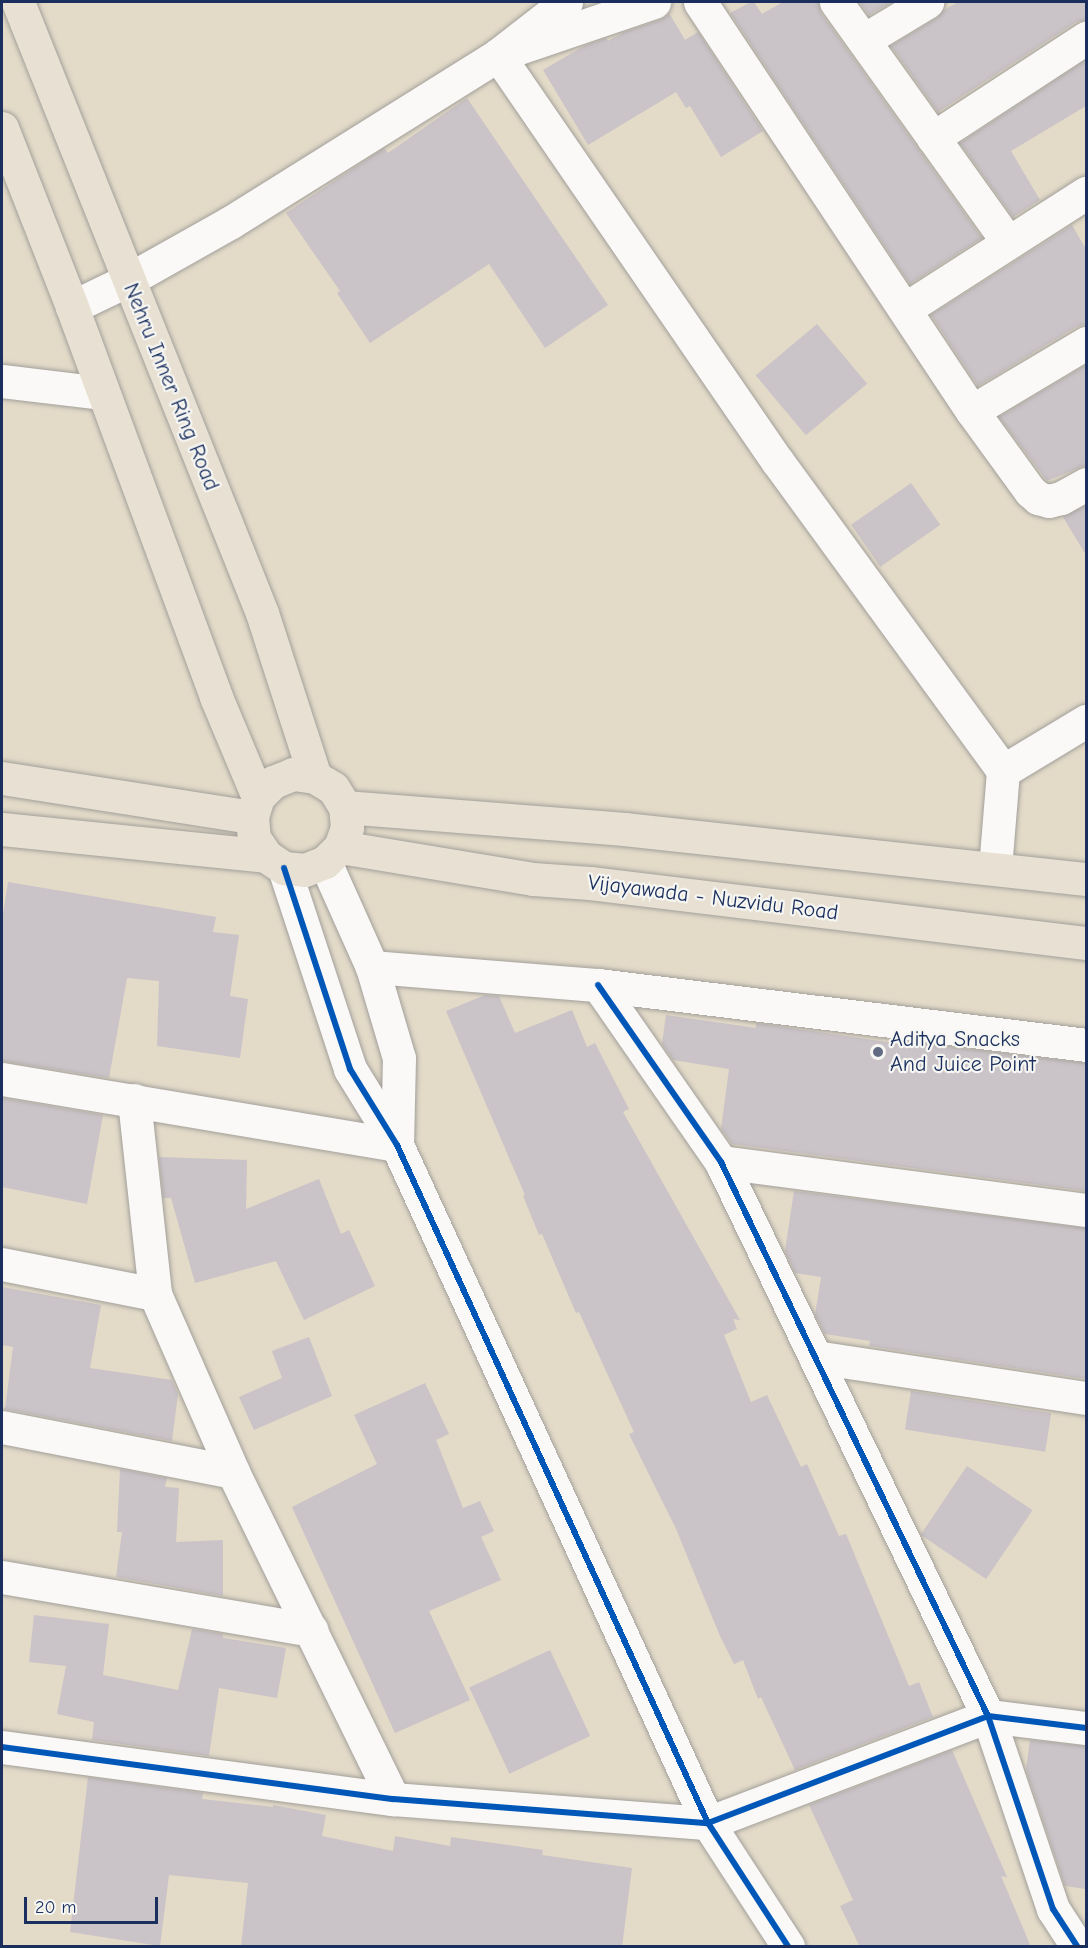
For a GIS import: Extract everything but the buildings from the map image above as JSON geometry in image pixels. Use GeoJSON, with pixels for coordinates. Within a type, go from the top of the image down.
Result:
{"type":"FeatureCollection","features":[{"type":"Feature","properties":{"kind":"main road","name":"Nehru Inner Ring Road"},"geometry":{"type":"LineString","coordinates":[[18,2],[262,613],[315,777]]}},
{"type":"Feature","properties":{"kind":"main road"},"geometry":{"type":"LineString","coordinates":[[2,128],[72,307],[255,807],[254,838],[275,862]]}},
{"type":"Feature","properties":{"kind":"main road"},"geometry":{"type":"LineString","coordinates":[[2,829],[275,862],[305,870],[333,855],[347,828],[345,807],[333,788],[315,777],[293,774],[273,782],[255,807]]}},
{"type":"Feature","properties":{"kind":"main road"},"geometry":{"type":"LineString","coordinates":[[2,778],[255,807]]}},
{"type":"Feature","properties":{"kind":"main road"},"geometry":{"type":"LineString","coordinates":[[345,807],[624,829],[1086,879]]}},
{"type":"Feature","properties":{"kind":"main road","name":"Vijayawada - Nuzvidu Road"},"geometry":{"type":"LineString","coordinates":[[333,855],[533,879],[590,883],[1086,944]]}},
{"type":"Feature","properties":{"kind":"street"},"geometry":{"type":"LineString","coordinates":[[72,307],[128,280],[231,222],[498,55],[566,2]]}},
{"type":"Feature","properties":{"kind":"street"},"geometry":{"type":"LineString","coordinates":[[498,55],[654,2]]}},
{"type":"Feature","properties":{"kind":"street"},"geometry":{"type":"LineString","coordinates":[[700,2],[972,411],[1038,498],[1049,501],[1061,498],[1086,484]]}},
{"type":"Feature","properties":{"kind":"street"},"geometry":{"type":"LineString","coordinates":[[836,2],[1008,242]]}},
{"type":"Feature","properties":{"kind":"street"},"geometry":{"type":"LineString","coordinates":[[864,40],[927,2]]}},
{"type":"Feature","properties":{"kind":"street"},"geometry":{"type":"LineString","coordinates":[[933,138],[1086,38]]}},
{"type":"Feature","properties":{"kind":"street"},"geometry":{"type":"LineString","coordinates":[[498,55],[778,462],[1003,771],[995,868]]}},
{"type":"Feature","properties":{"kind":"street"},"geometry":{"type":"LineString","coordinates":[[905,309],[1086,193]]}},
{"type":"Feature","properties":{"kind":"street"},"geometry":{"type":"LineString","coordinates":[[972,411],[1086,343]]}},
{"type":"Feature","properties":{"kind":"street"},"geometry":{"type":"LineString","coordinates":[[2,381],[103,393]]}},
{"type":"Feature","properties":{"kind":"street"},"geometry":{"type":"LineString","coordinates":[[1003,771],[1086,721]]}},
{"type":"Feature","properties":{"kind":"street"},"geometry":{"type":"LineString","coordinates":[[333,855],[372,967],[399,1058],[397,1145]]}},
{"type":"Feature","properties":{"kind":"street"},"geometry":{"type":"LineString","coordinates":[[275,862],[350,1069],[397,1145],[708,1823],[788,1947]]}},
{"type":"Feature","properties":{"kind":"street"},"geometry":{"type":"LineString","coordinates":[[372,967],[598,985],[1086,1045]]}},
{"type":"Feature","properties":{"kind":"street"},"geometry":{"type":"LineString","coordinates":[[598,985],[721,1162],[988,1716],[1053,1909],[1077,1947]]}},
{"type":"Feature","properties":{"kind":"street"},"geometry":{"type":"LineString","coordinates":[[2,1079],[397,1145]]}},
{"type":"Feature","properties":{"kind":"street"},"geometry":{"type":"LineString","coordinates":[[134,1100],[155,1294],[233,1472],[393,1799]]}},
{"type":"Feature","properties":{"kind":"street"},"geometry":{"type":"LineString","coordinates":[[721,1162],[1086,1210]]}},
{"type":"Feature","properties":{"kind":"street"},"geometry":{"type":"LineString","coordinates":[[2,1264],[155,1294]]}},
{"type":"Feature","properties":{"kind":"street"},"geometry":{"type":"LineString","coordinates":[[815,1357],[1086,1398]]}},
{"type":"Feature","properties":{"kind":"street"},"geometry":{"type":"LineString","coordinates":[[2,1427],[233,1472]]}},
{"type":"Feature","properties":{"kind":"street"},"geometry":{"type":"LineString","coordinates":[[2,1577],[311,1630]]}},
{"type":"Feature","properties":{"kind":"street"},"geometry":{"type":"LineString","coordinates":[[2,1747],[393,1799],[708,1823],[988,1716],[1086,1728]]}},
{"type":"Feature","properties":{"kind":"street"},"geometry":{"type":"LineString","coordinates":[[1053,1909],[1086,1913]]}},
{"type":"Feature","properties":{"kind":"cycle path"},"geometry":{"type":"LineString","coordinates":[[284,868],[350,1069],[397,1145],[708,1823],[788,1946]]}},
{"type":"Feature","properties":{"kind":"cycle path"},"geometry":{"type":"LineString","coordinates":[[598,985],[721,1162],[988,1716],[1053,1909],[1077,1946]]}},
{"type":"Feature","properties":{"kind":"cycle path"},"geometry":{"type":"LineString","coordinates":[[2,1747],[393,1799],[708,1823],[988,1716],[1086,1728]]}},
{"type":"Feature","properties":{"kind":"place","name":"Aditya Snacks And Juice Point"},"geometry":{"type":"Point","coordinates":[878,1052]}}]}
